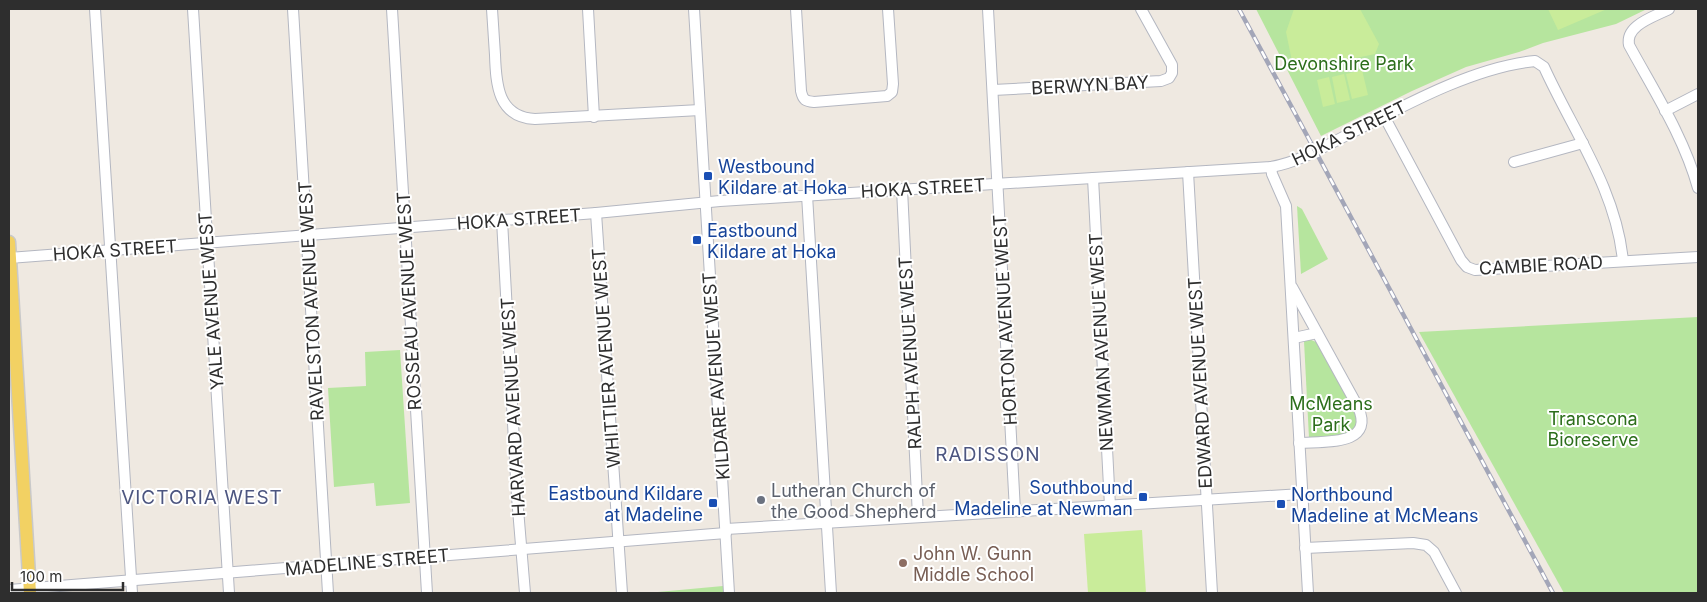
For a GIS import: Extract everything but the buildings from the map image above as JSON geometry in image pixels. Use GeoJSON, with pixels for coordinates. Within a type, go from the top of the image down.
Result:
{"type":"FeatureCollection","features":[{"type":"Feature","properties":{"kind":"main road"},"geometry":{"type":"LineString","coordinates":[[9,242],[30,591]]}},
{"type":"Feature","properties":{"kind":"street"},"geometry":{"type":"LineString","coordinates":[[95,9],[132,593]]}},
{"type":"Feature","properties":{"kind":"street","name":"YALE AVENUE WEST"},"geometry":{"type":"LineString","coordinates":[[193,9],[228,593]]}},
{"type":"Feature","properties":{"kind":"street","name":"RAVELSTON AVENUE WEST"},"geometry":{"type":"LineString","coordinates":[[293,9],[328,593]]}},
{"type":"Feature","properties":{"kind":"street","name":"ROSSEAU AVENUE WEST"},"geometry":{"type":"LineString","coordinates":[[392,9],[427,593]]}},
{"type":"Feature","properties":{"kind":"street"},"geometry":{"type":"LineString","coordinates":[[492,9],[496,79],[500,96],[505,105],[518,116],[526,119],[594,117],[700,110]]}},
{"type":"Feature","properties":{"kind":"street"},"geometry":{"type":"LineString","coordinates":[[588,9],[594,117]]}},
{"type":"Feature","properties":{"kind":"street","name":"KILDARE AVENUE WEST"},"geometry":{"type":"LineString","coordinates":[[694,9],[730,593]]}},
{"type":"Feature","properties":{"kind":"street"},"geometry":{"type":"LineString","coordinates":[[796,9],[801,91],[806,101],[814,102],[887,96],[892,92],[888,9]]}},
{"type":"Feature","properties":{"kind":"street","name":"HORTON AVENUE WEST"},"geometry":{"type":"LineString","coordinates":[[988,9],[1015,511]]}},
{"type":"Feature","properties":{"kind":"street","name":"BERWYN BAY"},"geometry":{"type":"LineString","coordinates":[[993,90],[1169,78],[1172,73],[1172,65],[1141,9]]}},
{"type":"Feature","properties":{"kind":"street"},"geometry":{"type":"LineString","coordinates":[[1669,9],[1632,29],[1628,40],[1686,154],[1698,188]]}},
{"type":"Feature","properties":{"kind":"street","name":"HOKA STREET"},"geometry":{"type":"LineString","coordinates":[[9,258],[807,195],[1271,167],[1293,162],[1384,116],[1466,78],[1523,62],[1535,61],[1544,67],[1603,183],[1612,205],[1623,260]]}},
{"type":"Feature","properties":{"kind":"street"},"geometry":{"type":"LineString","coordinates":[[1665,111],[1698,94]]}},
{"type":"Feature","properties":{"kind":"street","name":"CAMBIE ROAD"},"geometry":{"type":"LineString","coordinates":[[1384,116],[1461,260],[1467,267],[1475,270],[1698,256]]}},
{"type":"Feature","properties":{"kind":"street"},"geometry":{"type":"LineString","coordinates":[[1514,162],[1583,143]]}},
{"type":"Feature","properties":{"kind":"street"},"geometry":{"type":"LineString","coordinates":[[1271,167],[1272,174],[1286,206],[1308,593]]}},
{"type":"Feature","properties":{"kind":"street","name":"EDWARD AVENUE WEST"},"geometry":{"type":"LineString","coordinates":[[1188,172],[1212,593]]}},
{"type":"Feature","properties":{"kind":"street","name":"NEWMAN AVENUE WEST"},"geometry":{"type":"LineString","coordinates":[[1093,178],[1110,506]]}},
{"type":"Feature","properties":{"kind":"street","name":"RALPH AVENUE WEST"},"geometry":{"type":"LineString","coordinates":[[902,189],[918,517]]}},
{"type":"Feature","properties":{"kind":"street"},"geometry":{"type":"LineString","coordinates":[[807,195],[831,593]]}},
{"type":"Feature","properties":{"kind":"street","name":"WHITTIER AVENUE WEST"},"geometry":{"type":"LineString","coordinates":[[596,213],[622,593]]}},
{"type":"Feature","properties":{"kind":"street","name":"HARVARD AVENUE WEST"},"geometry":{"type":"LineString","coordinates":[[502,220],[517,497],[525,593]]}},
{"type":"Feature","properties":{"kind":"street"},"geometry":{"type":"LineString","coordinates":[[1290,284],[1362,415],[1362,422],[1357,433],[1350,439],[1299,443]]}},
{"type":"Feature","properties":{"kind":"street"},"geometry":{"type":"LineString","coordinates":[[1294,338],[1317,333]]}},
{"type":"Feature","properties":{"kind":"street","name":"MADELINE STREET"},"geometry":{"type":"LineString","coordinates":[[9,590],[30,591],[131,580],[826,523],[1302,494]]}},
{"type":"Feature","properties":{"kind":"street"},"geometry":{"type":"LineString","coordinates":[[1305,548],[1426,545],[1434,552],[1456,593]]}},
{"type":"Feature","properties":{"kind":"green space","name":"Devonshire Park"},"geometry":{"type":"Polygon","coordinates":[[[1256,9],[1647,9],[1616,24],[1543,43],[1466,67],[1412,91],[1321,136],[1256,9]]]}},
{"type":"Feature","properties":{"kind":"green space"},"geometry":{"type":"Polygon","coordinates":[[[1294,9],[1360,9],[1379,44],[1375,54],[1294,71],[1286,32],[1294,9]]]}},
{"type":"Feature","properties":{"kind":"green space"},"geometry":{"type":"Polygon","coordinates":[[[1548,9],[1607,9],[1558,30],[1548,9]]]}},
{"type":"Feature","properties":{"kind":"green space"},"geometry":{"type":"Polygon","coordinates":[[[1362,70],[1368,95],[1352,99],[1346,74],[1362,70]]]}},
{"type":"Feature","properties":{"kind":"green space"},"geometry":{"type":"Polygon","coordinates":[[[1344,74],[1350,100],[1337,103],[1332,77],[1344,74]]]}},
{"type":"Feature","properties":{"kind":"green space"},"geometry":{"type":"Polygon","coordinates":[[[1329,77],[1335,104],[1323,107],[1317,80],[1329,77]]]}},
{"type":"Feature","properties":{"kind":"green space"},"geometry":{"type":"Polygon","coordinates":[[[1297,206],[1302,209],[1328,259],[1301,274],[1297,206]]]}},
{"type":"Feature","properties":{"kind":"green space","name":"Transcona Bioreserve"},"geometry":{"type":"Polygon","coordinates":[[[1698,317],[1698,593],[1564,593],[1419,332],[1698,317]]]}},
{"type":"Feature","properties":{"kind":"green space","name":"McMeans Park"},"geometry":{"type":"Polygon","coordinates":[[[1309,339],[1316,342],[1356,414],[1356,427],[1347,435],[1309,438],[1304,341],[1309,339]]]}},
{"type":"Feature","properties":{"kind":"green space"},"geometry":{"type":"Polygon","coordinates":[[[400,350],[410,503],[376,506],[374,483],[334,487],[328,388],[366,386],[365,352],[400,350]]]}},
{"type":"Feature","properties":{"kind":"green space"},"geometry":{"type":"Polygon","coordinates":[[[1142,530],[1146,593],[1088,593],[1084,534],[1142,530]]]}},
{"type":"Feature","properties":{"kind":"green space"},"geometry":{"type":"Polygon","coordinates":[[[723,586],[723,593],[647,593],[723,586]]]}},
{"type":"Feature","properties":{"kind":"railway"},"geometry":{"type":"LineString","coordinates":[[1239,9],[1553,593]]}},
{"type":"Feature","properties":{"kind":"place","name":"Westbound Kildare at Hoka"},"geometry":{"type":"Point","coordinates":[708,176]}},
{"type":"Feature","properties":{"kind":"place","name":"Eastbound Kildare at Hoka"},"geometry":{"type":"Point","coordinates":[697,240]}},
{"type":"Feature","properties":{"kind":"place","name":"Southbound Madeline at Newman"},"geometry":{"type":"Point","coordinates":[1143,497]}},
{"type":"Feature","properties":{"kind":"place","name":"Lutheran Church of the Good Shepherd"},"geometry":{"type":"Point","coordinates":[761,500]}},
{"type":"Feature","properties":{"kind":"place","name":"Eastbound Kildare at Madeline"},"geometry":{"type":"Point","coordinates":[713,503]}},
{"type":"Feature","properties":{"kind":"place","name":"Northbound Madeline at McMeans"},"geometry":{"type":"Point","coordinates":[1281,504]}},
{"type":"Feature","properties":{"kind":"place","name":"John W. Gunn Middle School"},"geometry":{"type":"Point","coordinates":[903,563]}},
{"type":"Feature","properties":{"kind":"district","name":"RADISSON"},"geometry":{"type":"Point","coordinates":[988,454]}},
{"type":"Feature","properties":{"kind":"district","name":"VICTORIA WEST"},"geometry":{"type":"Point","coordinates":[202,497]}}]}
